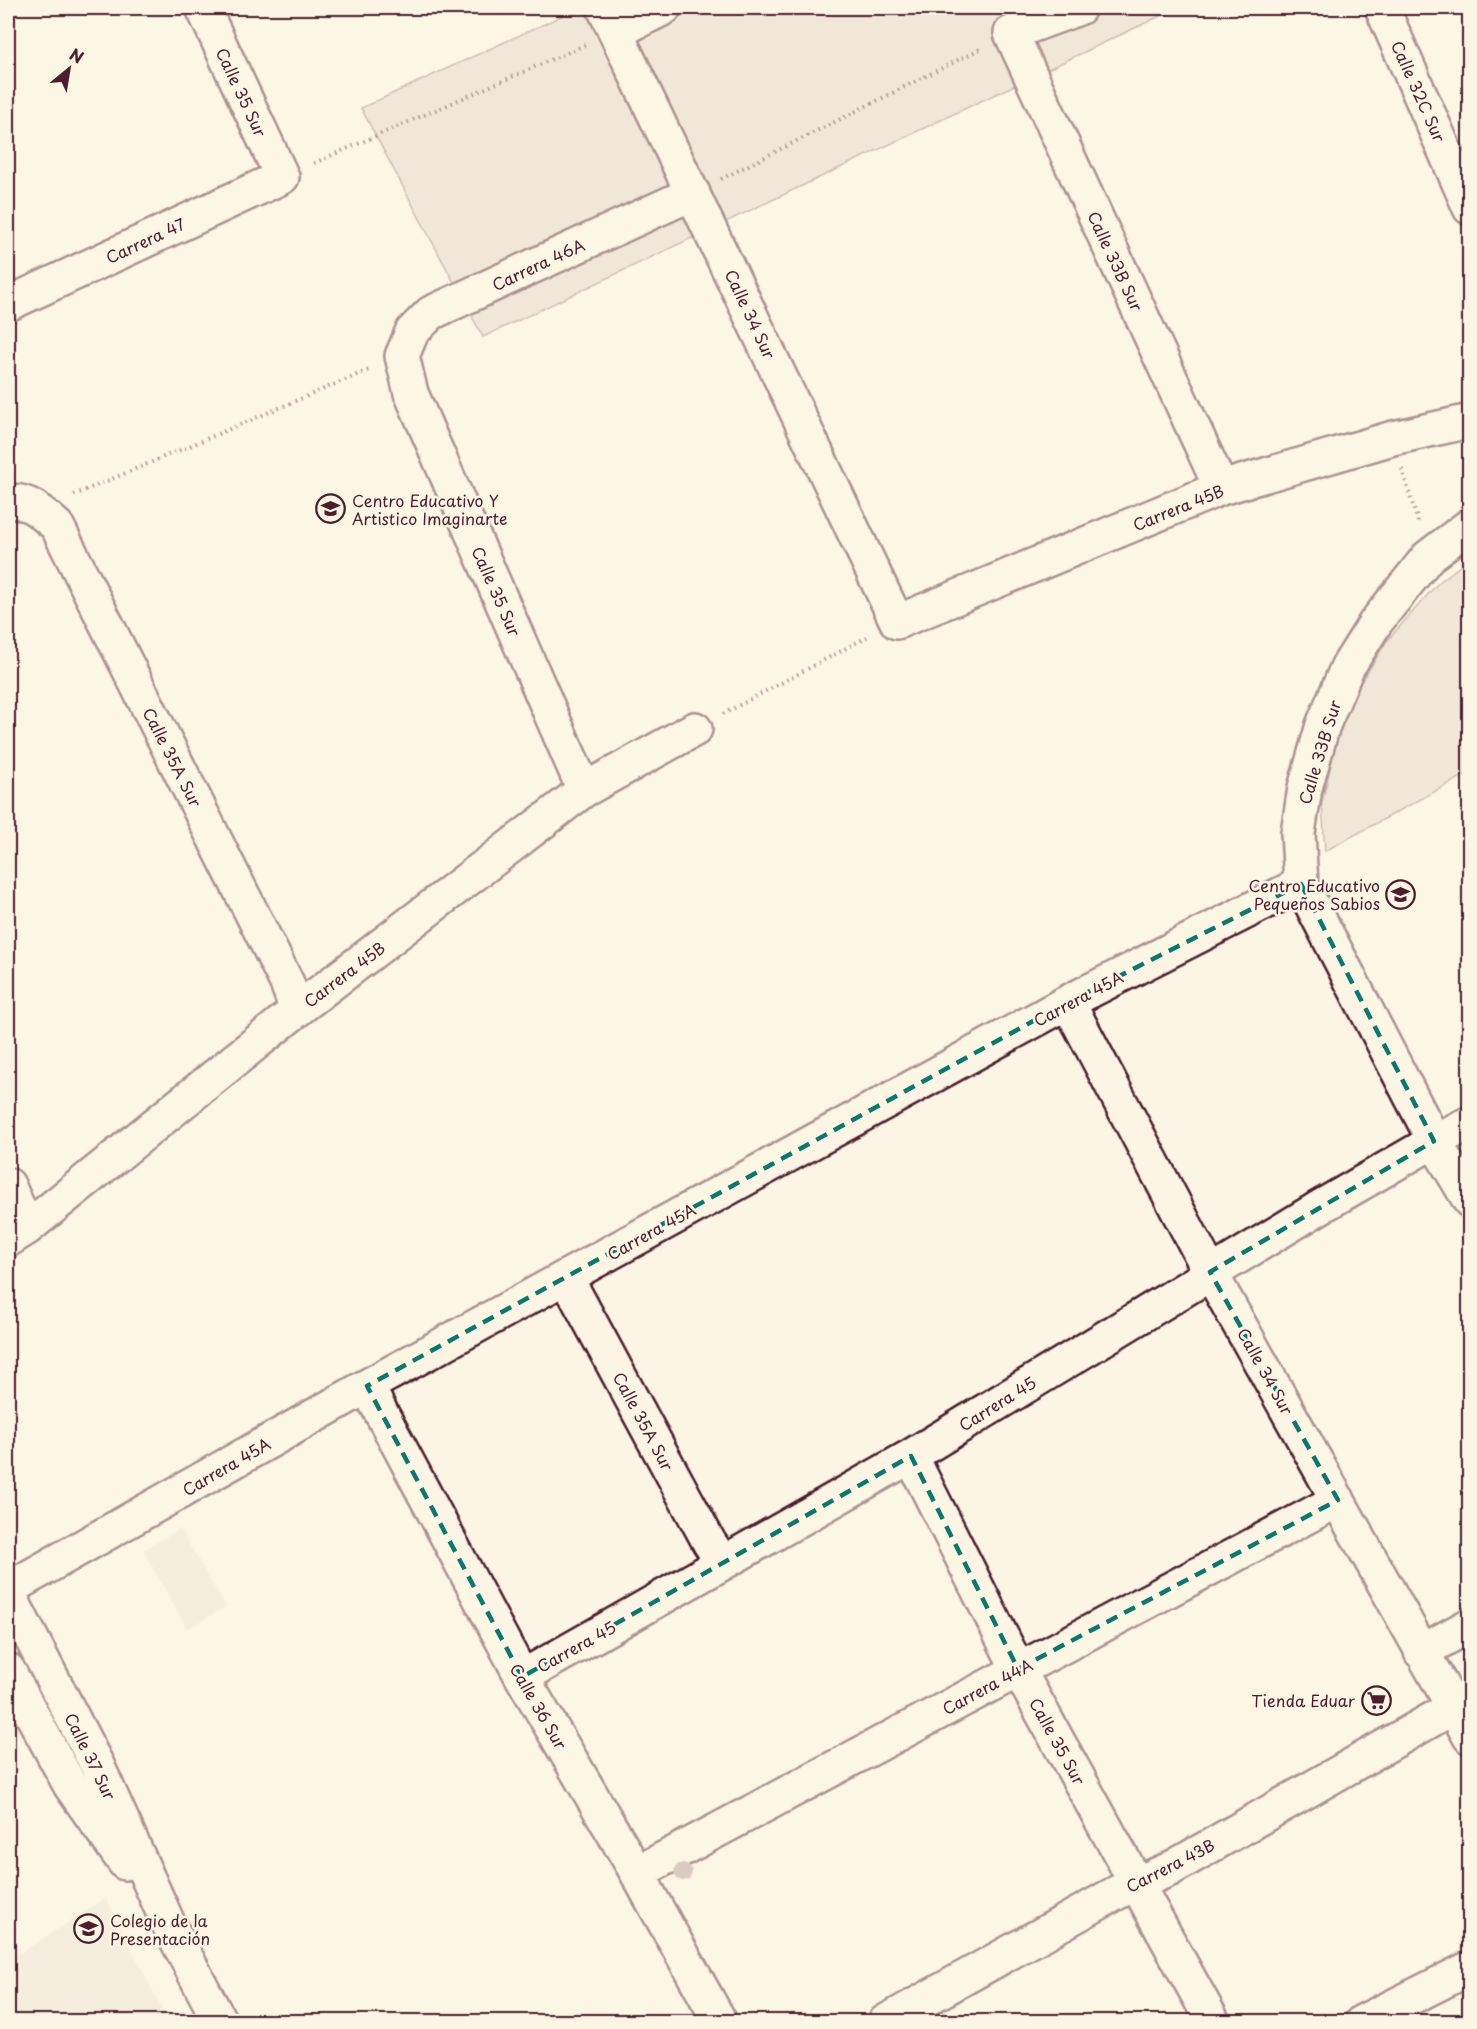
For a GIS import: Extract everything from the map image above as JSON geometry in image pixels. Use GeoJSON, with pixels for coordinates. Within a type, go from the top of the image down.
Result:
{"type":"FeatureCollection","features":[{"type":"Feature","properties":{"kind":"street","name":"Calle 35 Sur"},"geometry":{"type":"LineString","coordinates":[[203,8],[282,177]]}},
{"type":"Feature","properties":{"kind":"street"},"geometry":{"type":"LineString","coordinates":[[610,20],[664,8]]}},
{"type":"Feature","properties":{"kind":"street"},"geometry":{"type":"LineString","coordinates":[[1011,33],[1079,8]]}},
{"type":"Feature","properties":{"kind":"street","name":"Calle 32C Sur"},"geometry":{"type":"LineString","coordinates":[[1382,8],[1470,208]]}},
{"type":"Feature","properties":{"kind":"street","name":"Calle 34 Sur"},"geometry":{"type":"LineString","coordinates":[[610,20],[897,622]]}},
{"type":"Feature","properties":{"kind":"street","name":"Calle 33B Sur"},"geometry":{"type":"LineString","coordinates":[[1011,33],[1221,488]]}},
{"type":"Feature","properties":{"kind":"street","name":"Carrera 47"},"geometry":{"type":"LineString","coordinates":[[8,304],[282,177]]}},
{"type":"Feature","properties":{"kind":"street","name":"Carrera 46A"},"geometry":{"type":"LineString","coordinates":[[402,356],[412,332],[431,313],[693,193]]}},
{"type":"Feature","properties":{"kind":"street","name":"Calle 35 Sur"},"geometry":{"type":"LineString","coordinates":[[402,356],[411,393],[584,790]]}},
{"type":"Feature","properties":{"kind":"street","name":"Carrera 45B"},"geometry":{"type":"LineString","coordinates":[[897,622],[1221,488],[1393,438],[1470,421]]}},
{"type":"Feature","properties":{"kind":"street"},"geometry":{"type":"LineString","coordinates":[[8,502],[16,500],[39,510]]}},
{"type":"Feature","properties":{"kind":"street","name":"Calle 35A Sur"},"geometry":{"type":"LineString","coordinates":[[39,510],[57,526],[287,983],[297,1010]]}},
{"type":"Feature","properties":{"kind":"street","name":"Calle 33B Sur"},"geometry":{"type":"LineString","coordinates":[[1470,525],[1428,557],[1376,622],[1347,668],[1323,725],[1305,788],[1298,833],[1301,884],[1434,1141],[1470,1201]]}},
{"type":"Feature","properties":{"kind":"street","name":"Carrera 45B"},"geometry":{"type":"LineString","coordinates":[[17,1234],[297,1010],[584,790],[695,729]]}},
{"type":"Feature","properties":{"kind":"street","name":"Carrera 45A"},"geometry":{"type":"LineString","coordinates":[[8,1591],[366,1386],[1068,1002],[1301,884]]}},
{"type":"Feature","properties":{"kind":"street","name":"Calle 34 Sur"},"geometry":{"type":"LineString","coordinates":[[1068,1002],[1210,1272],[1470,1737]]}},
{"type":"Feature","properties":{"kind":"street","name":"Carrera 45"},"geometry":{"type":"LineString","coordinates":[[522,1677],[912,1456],[1210,1272],[1434,1141],[1470,1123]]}},
{"type":"Feature","properties":{"kind":"street"},"geometry":{"type":"LineString","coordinates":[[8,1185],[17,1234]]}},
{"type":"Feature","properties":{"kind":"street","name":"Calle 35A Sur"},"geometry":{"type":"LineString","coordinates":[[566,1277],[709,1542],[723,1563]]}},
{"type":"Feature","properties":{"kind":"street","name":"Calle 36 Sur"},"geometry":{"type":"LineString","coordinates":[[366,1386],[522,1677],[637,1873],[720,2022]]}},
{"type":"Feature","properties":{"kind":"street","name":"Calle 35 Sur"},"geometry":{"type":"LineString","coordinates":[[912,1456],[1018,1669],[1213,2022]]}},
{"type":"Feature","properties":{"kind":"street","name":"Carrera 44A"},"geometry":{"type":"LineString","coordinates":[[637,1873],[1338,1500]]}},
{"type":"Feature","properties":{"kind":"street","name":"Calle 37 Sur"},"geometry":{"type":"LineString","coordinates":[[8,1591],[98,1767],[168,1923],[220,2022]]}},
{"type":"Feature","properties":{"kind":"street"},"geometry":{"type":"LineString","coordinates":[[1421,1652],[1470,1625]]}},
{"type":"Feature","properties":{"kind":"street","name":"Calle 37 Sur"},"geometry":{"type":"LineString","coordinates":[[8,1670],[70,1785],[168,1923]]}},
{"type":"Feature","properties":{"kind":"street","name":"Carrera 43B"},"geometry":{"type":"LineString","coordinates":[[885,2022],[1137,1882],[1170,1869],[1454,1707]]}},
{"type":"Feature","properties":{"kind":"street"},"geometry":{"type":"LineString","coordinates":[[1362,2022],[1470,1968]]}},
{"type":"Feature","properties":{"kind":"path"},"geometry":{"type":"LineString","coordinates":[[282,177],[610,20]]}},
{"type":"Feature","properties":{"kind":"path"},"geometry":{"type":"LineString","coordinates":[[693,193],[1011,33]]}},
{"type":"Feature","properties":{"kind":"path"},"geometry":{"type":"LineString","coordinates":[[39,510],[402,356]]}},
{"type":"Feature","properties":{"kind":"path"},"geometry":{"type":"LineString","coordinates":[[1393,438],[1428,557]]}},
{"type":"Feature","properties":{"kind":"path"},"geometry":{"type":"LineString","coordinates":[[695,729],[897,622]]}},
{"type":"Feature","properties":{"kind":"highlighted area"},"geometry":{"type":"Polygon","coordinates":[[[1301,884],[1434,1141],[1210,1272],[1338,1500],[1018,1669],[911,1456],[522,1677],[367,1386],[1068,1002],[1301,884]]]}},
{"type":"Feature","properties":{"kind":"shaded area"},"geometry":{"type":"Polygon","coordinates":[[[579,8],[1177,8],[483,337],[361,108],[579,8]]]}},
{"type":"Feature","properties":{"kind":"shaded area"},"geometry":{"type":"Polygon","coordinates":[[[1469,559],[1469,773],[1325,851],[1322,803],[1336,744],[1353,695],[1387,641],[1438,583],[1469,559]]]}},
{"type":"Feature","properties":{"kind":"shaded area"},"geometry":{"type":"Polygon","coordinates":[[[180,1529],[226,1607],[187,1629],[143,1550],[180,1529]]]}},
{"type":"Feature","properties":{"kind":"shaded area","name":"Colegio de la Presentación"},"geometry":{"type":"Polygon","coordinates":[[[106,1898],[168,2021],[8,2021],[8,1961],[106,1898]]]}},
{"type":"Feature","properties":{"kind":"place","name":"Centro Educativo Y Artistico Imaginarte"},"geometry":{"type":"Point","coordinates":[331,509]}},
{"type":"Feature","properties":{"kind":"place","name":"Centro Educativo Pequeños Sabios"},"geometry":{"type":"Point","coordinates":[1401,894]}},
{"type":"Feature","properties":{"kind":"place","name":"Tienda Eduar"},"geometry":{"type":"Point","coordinates":[1376,1700]}},
{"type":"Feature","properties":{"kind":"place","name":"Colegio de la Presentación"},"geometry":{"type":"Point","coordinates":[89,1929]}}]}
